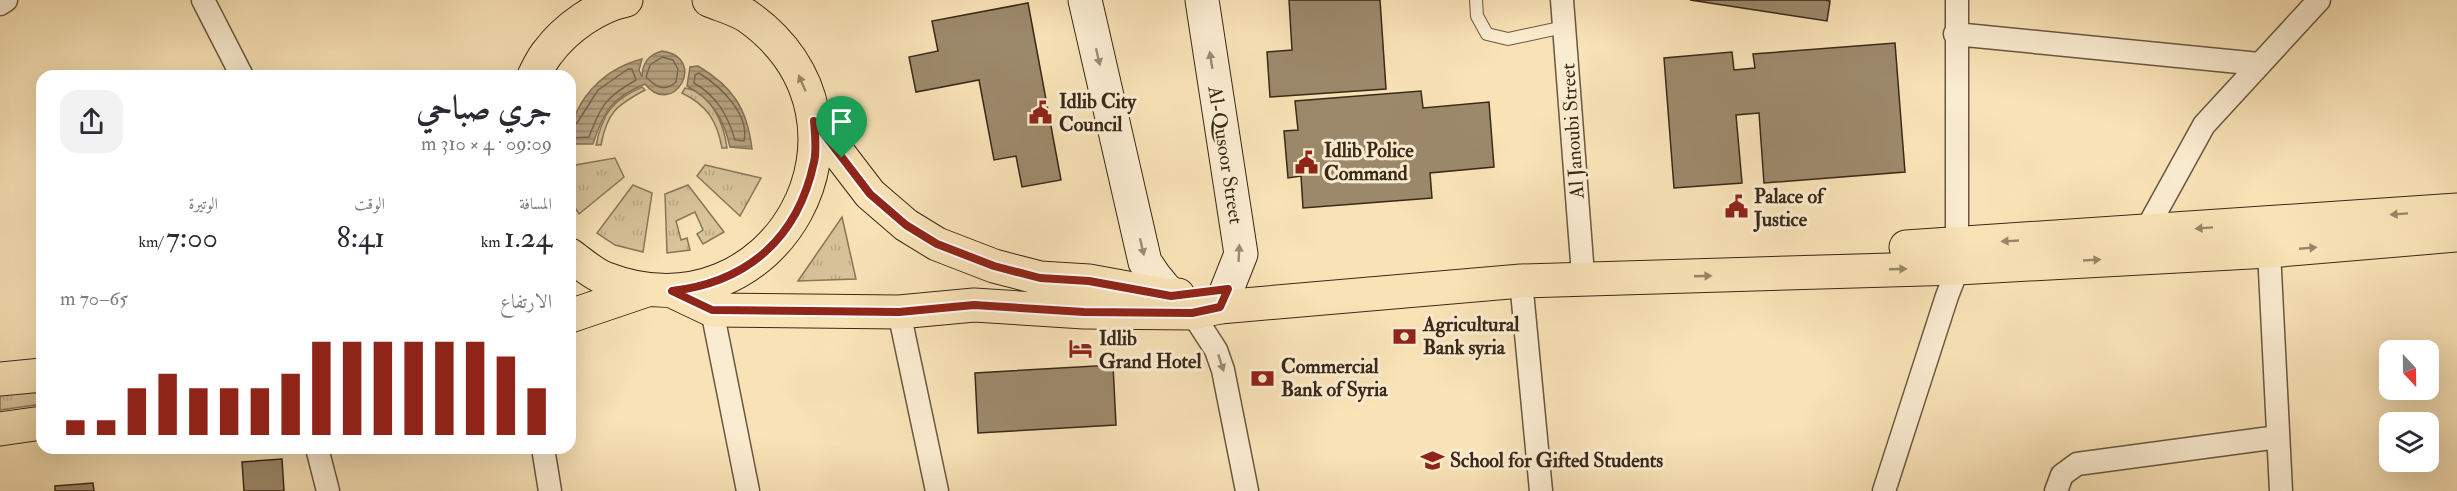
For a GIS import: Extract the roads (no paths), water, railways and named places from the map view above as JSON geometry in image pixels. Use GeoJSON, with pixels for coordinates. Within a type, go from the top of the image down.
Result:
{"type":"FeatureCollection","features":[{"type":"Feature","properties":{"kind":"main road"},"geometry":{"type":"LineString","coordinates":[[537,70],[547,52],[577,12],[626,0]]}},
{"type":"Feature","properties":{"kind":"main road"},"geometry":{"type":"LineString","coordinates":[[709,0],[746,15],[780,45]]}},
{"type":"Feature","properties":{"kind":"main road"},"geometry":{"type":"LineString","coordinates":[[576,314],[659,290],[696,288],[740,272],[776,243],[802,205],[815,160],[814,121],[804,83],[780,45],[763,0]]}},
{"type":"Feature","properties":{"kind":"main road"},"geometry":{"type":"LineString","coordinates":[[814,121],[870,194],[906,225],[937,244],[994,266],[1040,278],[1089,281],[1203,301],[1442,268],[1698,254],[1825,252],[1958,256],[2145,232],[2457,210]]}},
{"type":"Feature","properties":{"kind":"main road"},"geometry":{"type":"LineString","coordinates":[[576,259],[603,277],[659,290],[712,310],[899,312],[974,305],[1084,312],[1203,301],[1958,256],[2269,251],[2457,235]]}},
{"type":"Feature","properties":{"kind":"main road"},"geometry":{"type":"LineString","coordinates":[[0,379],[36,376]]}},
{"type":"Feature","properties":{"kind":"main road"},"geometry":{"type":"LineString","coordinates":[[0,429],[36,424]]}},
{"type":"Feature","properties":{"kind":"street"},"geometry":{"type":"LineString","coordinates":[[0,4],[6,0]]}},
{"type":"Feature","properties":{"kind":"street"},"geometry":{"type":"LineString","coordinates":[[203,0],[239,70]]}},
{"type":"Feature","properties":{"kind":"street"},"geometry":{"type":"LineString","coordinates":[[1084,0],[1145,262],[1153,276],[1203,301],[1205,329],[1223,370],[1247,491]]}},
{"type":"Feature","properties":{"kind":"street","name":"Al-Qusoor Street"},"geometry":{"type":"LineString","coordinates":[[1202,0],[1241,254],[1203,301]]}},
{"type":"Feature","properties":{"kind":"street","name":"Al Janoubi Street"},"geometry":{"type":"LineString","coordinates":[[1562,0],[1582,262]]}},
{"type":"Feature","properties":{"kind":"street"},"geometry":{"type":"LineString","coordinates":[[1884,491],[1958,256],[1956,0]]}},
{"type":"Feature","properties":{"kind":"street"},"geometry":{"type":"LineString","coordinates":[[2145,232],[2204,125],[2319,0]]}},
{"type":"Feature","properties":{"kind":"street"},"geometry":{"type":"LineString","coordinates":[[1955,34],[2259,64]]}},
{"type":"Feature","properties":{"kind":"street"},"geometry":{"type":"LineString","coordinates":[[2269,251],[2281,491]]}},
{"type":"Feature","properties":{"kind":"street"},"geometry":{"type":"LineString","coordinates":[[1521,281],[1541,491]]}},
{"type":"Feature","properties":{"kind":"street"},"geometry":{"type":"LineString","coordinates":[[712,310],[748,491]]}},
{"type":"Feature","properties":{"kind":"street"},"geometry":{"type":"LineString","coordinates":[[899,312],[937,491]]}},
{"type":"Feature","properties":{"kind":"street"},"geometry":{"type":"LineString","coordinates":[[2056,491],[2062,475],[2078,464],[2278,437]]}},
{"type":"Feature","properties":{"kind":"street"},"geometry":{"type":"LineString","coordinates":[[319,454],[328,491]]}},
{"type":"Feature","properties":{"kind":"street"},"geometry":{"type":"LineString","coordinates":[[544,454],[550,491]]}},
{"type":"Feature","properties":{"kind":"lane"},"geometry":{"type":"LineString","coordinates":[[1476,0],[1477,16],[1487,34],[1508,39],[1564,27]]}},
{"type":"Feature","properties":{"kind":"water"},"geometry":{"type":"Polygon","coordinates":[[[662,51],[676,56],[683,64],[685,74],[682,83],[675,91],[666,95],[656,93],[645,84],[633,89],[610,107],[593,144],[576,144],[576,114],[582,101],[591,90],[614,71],[642,59],[639,70],[642,77],[647,60],[662,51]]]}},
{"type":"Feature","properties":{"kind":"water"},"geometry":{"type":"Polygon","coordinates":[[[698,66],[720,82],[736,100],[746,122],[752,149],[730,147],[716,111],[703,97],[687,86],[690,67],[698,66]]]}},
{"type":"Feature","properties":{"kind":"place","name":"Idlib City Council"},"geometry":{"type":"Point","coordinates":[1041,113]}},
{"type":"Feature","properties":{"kind":"place","name":"Idlib Police Command"},"geometry":{"type":"Point","coordinates":[1306,162]}},
{"type":"Feature","properties":{"kind":"place","name":"Palace of Justice"},"geometry":{"type":"Point","coordinates":[1736,207]}},
{"type":"Feature","properties":{"kind":"place","name":"Agricultural Bank syria"},"geometry":{"type":"Point","coordinates":[1405,336]}},
{"type":"Feature","properties":{"kind":"place","name":"Idlib Grand Hotel"},"geometry":{"type":"Point","coordinates":[1081,349]}},
{"type":"Feature","properties":{"kind":"place","name":"Commercial Bank of Syria"},"geometry":{"type":"Point","coordinates":[1263,378]}},
{"type":"Feature","properties":{"kind":"place","name":"School for Gifted Students"},"geometry":{"type":"Point","coordinates":[1432,460]}}]}
